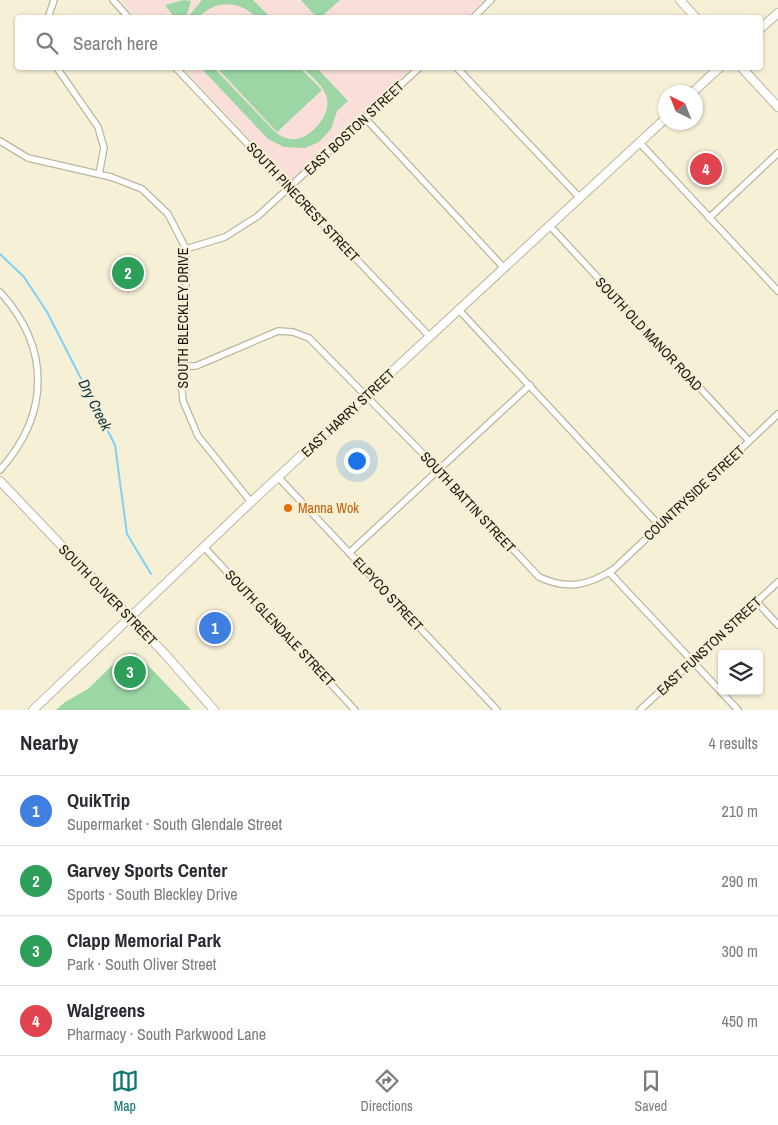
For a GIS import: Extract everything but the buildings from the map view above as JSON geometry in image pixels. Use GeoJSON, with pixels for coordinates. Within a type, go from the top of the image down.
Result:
{"type":"FeatureCollection","features":[{"type":"Feature","properties":{"kind":"main road"},"geometry":{"type":"LineString","coordinates":[[680,0],[693,15]]}},
{"type":"Feature","properties":{"kind":"main road"},"geometry":{"type":"LineString","coordinates":[[763,26],[778,13]]}},
{"type":"Feature","properties":{"kind":"main road"},"geometry":{"type":"LineString","coordinates":[[701,85],[717,70]]}},
{"type":"Feature","properties":{"kind":"main road"},"geometry":{"type":"LineString","coordinates":[[744,70],[778,107]]}},
{"type":"Feature","properties":{"kind":"main road","name":"EAST HARRY STREET"},"geometry":{"type":"LineString","coordinates":[[33,710],[251,502],[658,125]]}},
{"type":"Feature","properties":{"kind":"main road","name":"SOUTH OLIVER STREET"},"geometry":{"type":"LineString","coordinates":[[0,481],[214,710]]}},
{"type":"Feature","properties":{"kind":"street"},"geometry":{"type":"LineString","coordinates":[[49,15],[54,0]]}},
{"type":"Feature","properties":{"kind":"street"},"geometry":{"type":"LineString","coordinates":[[113,0],[126,15]]}},
{"type":"Feature","properties":{"kind":"street"},"geometry":{"type":"LineString","coordinates":[[476,15],[491,0]]}},
{"type":"Feature","properties":{"kind":"street"},"geometry":{"type":"LineString","coordinates":[[58,70],[98,127],[104,148],[99,174]]}},
{"type":"Feature","properties":{"kind":"street","name":"SOUTH PINECREST STREET"},"geometry":{"type":"LineString","coordinates":[[178,70],[430,338]]}},
{"type":"Feature","properties":{"kind":"street","name":"EAST BOSTON STREET"},"geometry":{"type":"LineString","coordinates":[[186,249],[225,238],[258,216],[417,70]]}},
{"type":"Feature","properties":{"kind":"street"},"geometry":{"type":"LineString","coordinates":[[458,70],[580,198]]}},
{"type":"Feature","properties":{"kind":"street"},"geometry":{"type":"LineString","coordinates":[[365,118],[504,268]]}},
{"type":"Feature","properties":{"kind":"street","name":"SOUTH BLECKLEY DRIVE"},"geometry":{"type":"LineString","coordinates":[[0,141],[28,158],[99,174],[142,189],[168,214],[186,249],[186,311],[180,366],[183,401],[198,436],[251,502]]}},
{"type":"Feature","properties":{"kind":"street"},"geometry":{"type":"LineString","coordinates":[[639,142],[778,291]]}},
{"type":"Feature","properties":{"kind":"street"},"geometry":{"type":"LineString","coordinates":[[709,218],[778,153]]}},
{"type":"Feature","properties":{"kind":"street","name":"SOUTH OLD MANOR ROAD"},"geometry":{"type":"LineString","coordinates":[[550,226],[749,441]]}},
{"type":"Feature","properties":{"kind":"street"},"geometry":{"type":"LineString","coordinates":[[0,292],[18,314],[31,340],[39,370],[36,405],[23,440],[16,452],[0,470]]}},
{"type":"Feature","properties":{"kind":"street"},"geometry":{"type":"LineString","coordinates":[[459,310],[659,525]]}},
{"type":"Feature","properties":{"kind":"street","name":"SOUTH BATTIN STREET"},"geometry":{"type":"LineString","coordinates":[[180,366],[196,366],[278,331],[293,332],[309,338],[439,470],[539,576],[556,585],[579,584],[599,579],[609,572]]}},
{"type":"Feature","properties":{"kind":"street"},"geometry":{"type":"LineString","coordinates":[[349,553],[530,385]]}},
{"type":"Feature","properties":{"kind":"street","name":"COUNTRYSIDE STREET"},"geometry":{"type":"LineString","coordinates":[[609,572],[778,414]]}},
{"type":"Feature","properties":{"kind":"street","name":"ELPYCO STREET"},"geometry":{"type":"LineString","coordinates":[[278,477],[497,710]]}},
{"type":"Feature","properties":{"kind":"street","name":"SOUTH GLENDALE STREET"},"geometry":{"type":"LineString","coordinates":[[204,547],[356,710]]}},
{"type":"Feature","properties":{"kind":"street"},"geometry":{"type":"LineString","coordinates":[[609,572],[738,710]]}},
{"type":"Feature","properties":{"kind":"street","name":"EAST FUNSTON STREET"},"geometry":{"type":"LineString","coordinates":[[640,710],[778,582]]}},
{"type":"Feature","properties":{"kind":"street"},"geometry":{"type":"LineString","coordinates":[[757,602],[778,625]]}},
{"type":"Feature","properties":{"kind":"shaded area"},"geometry":{"type":"Polygon","coordinates":[[[121,0],[485,0],[469,15],[134,15],[121,0]]]}},
{"type":"Feature","properties":{"kind":"shaded area"},"geometry":{"type":"Polygon","coordinates":[[[185,70],[410,70],[291,180],[287,179],[185,70]]]}},
{"type":"Feature","properties":{"kind":"green space"},"geometry":{"type":"Polygon","coordinates":[[[184,0],[191,1],[187,15],[172,15],[165,5],[184,0]]]}},
{"type":"Feature","properties":{"kind":"green space"},"geometry":{"type":"Polygon","coordinates":[[[202,0],[253,0],[268,15],[254,15],[242,7],[227,4],[212,7],[201,15],[190,15],[202,0]]]}},
{"type":"Feature","properties":{"kind":"green space"},"geometry":{"type":"Polygon","coordinates":[[[301,0],[340,0],[323,15],[314,15],[301,0]]]}},
{"type":"Feature","properties":{"kind":"green space"},"geometry":{"type":"Polygon","coordinates":[[[203,70],[216,70],[275,132],[288,139],[303,137],[315,129],[320,123],[328,104],[323,90],[305,70],[319,70],[348,101],[337,111],[331,129],[319,142],[305,148],[284,147],[268,139],[203,70]]]}},
{"type":"Feature","properties":{"kind":"green space"},"geometry":{"type":"Polygon","coordinates":[[[219,70],[302,70],[322,90],[277,132],[219,70]]]}},
{"type":"Feature","properties":{"kind":"green space"},"geometry":{"type":"Polygon","coordinates":[[[136,653],[191,710],[56,710],[65,702],[88,689],[124,654],[136,653]]]}},
{"type":"Feature","properties":{"kind":"waterway","name":"Dry Creek"},"geometry":{"type":"LineString","coordinates":[[0,254],[24,277],[47,312],[115,445],[127,534],[151,574]]}},
{"type":"Feature","properties":{"kind":"place","name":"Walgreens"},"geometry":{"type":"Point","coordinates":[706,169]}},
{"type":"Feature","properties":{"kind":"place","name":"Garvey Sports Center"},"geometry":{"type":"Point","coordinates":[128,273]}},
{"type":"Feature","properties":{"kind":"place","name":"Manna Wok"},"geometry":{"type":"Point","coordinates":[288,508]}},
{"type":"Feature","properties":{"kind":"place","name":"QuikTrip"},"geometry":{"type":"Point","coordinates":[215,628]}},
{"type":"Feature","properties":{"kind":"place","name":"Clapp Memorial Park"},"geometry":{"type":"Point","coordinates":[130,672]}}]}
